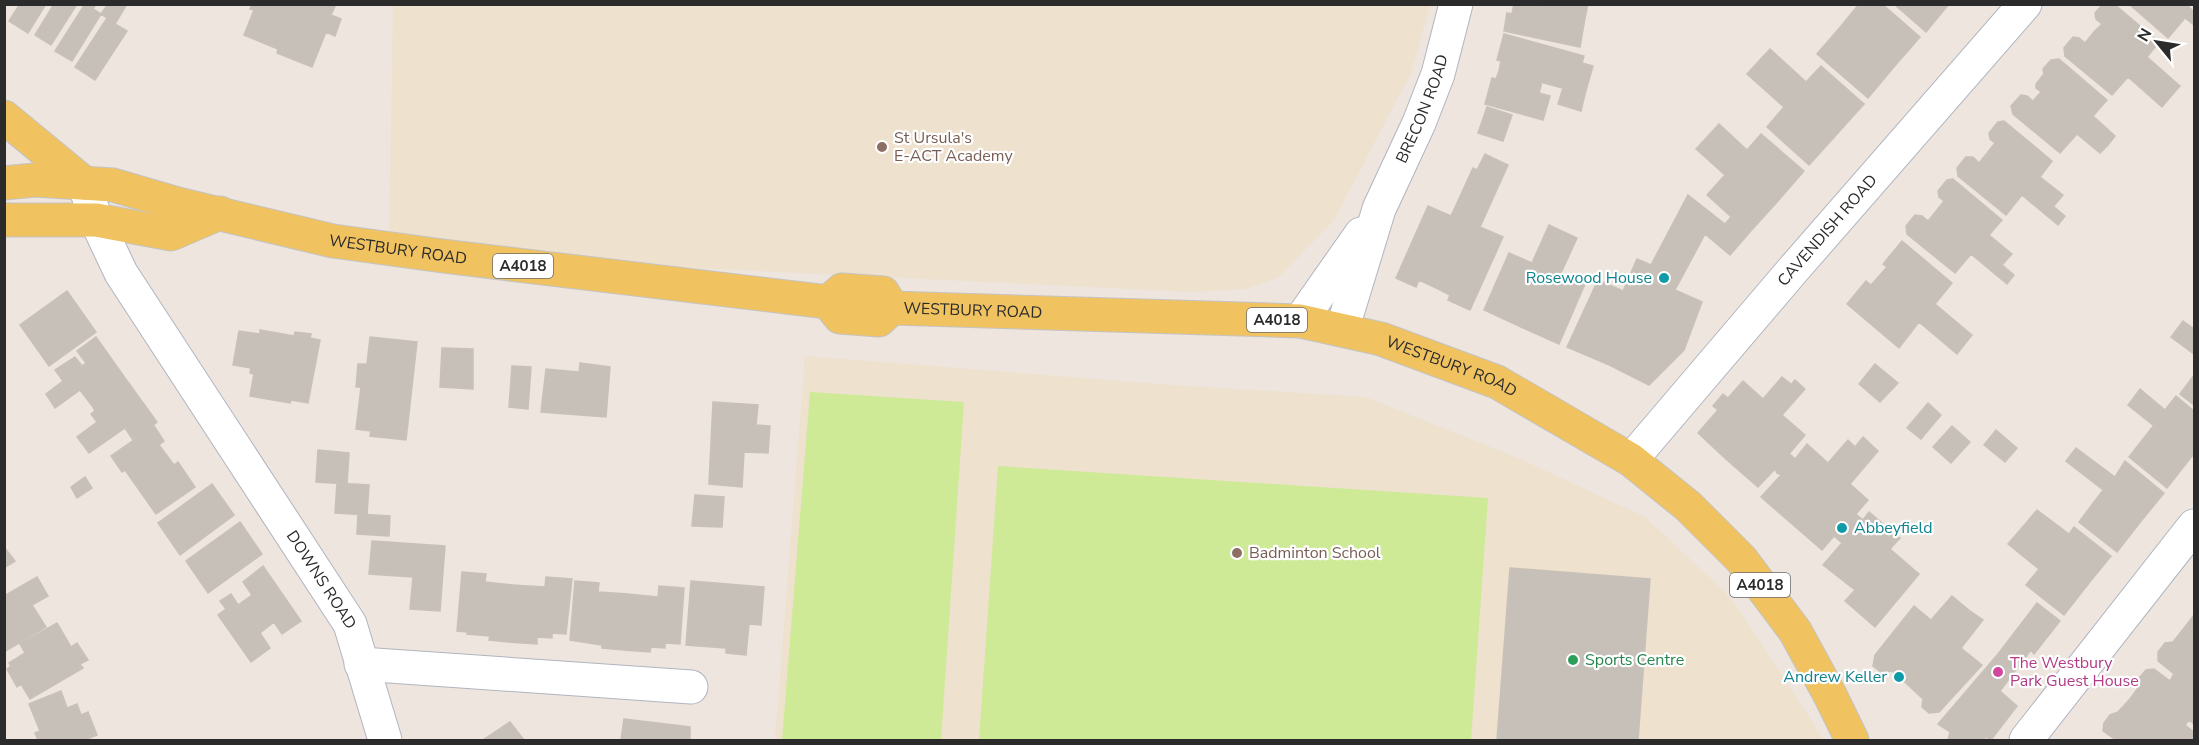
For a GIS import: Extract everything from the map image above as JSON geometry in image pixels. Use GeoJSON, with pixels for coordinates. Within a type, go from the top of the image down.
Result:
{"type":"FeatureCollection","features":[{"type":"Feature","properties":{"kind":"main road"},"geometry":{"type":"LineString","coordinates":[[4,117],[84,183]]}},
{"type":"Feature","properties":{"kind":"main road","name":"WESTBURY ROAD"},"geometry":{"type":"LineString","coordinates":[[4,183],[35,180],[113,184],[178,204],[344,242],[828,302],[842,290],[864,291],[883,293],[892,308],[1300,321],[1381,339],[1497,382],[1631,460],[1688,507],[1741,559],[1795,631],[1851,741]]}},
{"type":"Feature","properties":{"kind":"main road"},"geometry":{"type":"LineString","coordinates":[[4,220],[96,220],[171,234],[220,213]]}},
{"type":"Feature","properties":{"kind":"street","name":"BRECON ROAD"},"geometry":{"type":"LineString","coordinates":[[1341,330],[1379,209],[1419,123],[1438,74],[1456,4]]}},
{"type":"Feature","properties":{"kind":"street","name":"CAVENDISH ROAD"},"geometry":{"type":"LineString","coordinates":[[1631,460],[2025,4]]}},
{"type":"Feature","properties":{"kind":"street","name":"DOWNS ROAD"},"geometry":{"type":"LineString","coordinates":[[84,183],[96,220],[121,273],[350,624],[386,741]]}},
{"type":"Feature","properties":{"kind":"street","name":"BRECON ROAD"},"geometry":{"type":"LineString","coordinates":[[1300,321],[1379,209]]}},
{"type":"Feature","properties":{"kind":"street"},"geometry":{"type":"LineString","coordinates":[[2026,741],[2194,526]]}},
{"type":"Feature","properties":{"kind":"street"},"geometry":{"type":"LineString","coordinates":[[361,664],[691,687]]}},
{"type":"Feature","properties":{"kind":"shaded area","name":"St Ursula's E-ACT Academy"},"geometry":{"type":"Polygon","coordinates":[[[393,5],[1430,5],[1411,73],[1334,220],[1279,277],[1245,289],[1191,292],[389,253],[393,5]]]}},
{"type":"Feature","properties":{"kind":"shaded area","name":"Badminton School"},"geometry":{"type":"Polygon","coordinates":[[[805,356],[1173,385],[1365,397],[1518,458],[1645,517],[1723,590],[1738,608],[1824,740],[775,740],[805,356]]]}},
{"type":"Feature","properties":{"kind":"green space"},"geometry":{"type":"Polygon","coordinates":[[[810,392],[964,402],[941,740],[782,740],[810,392]]]}},
{"type":"Feature","properties":{"kind":"green space"},"geometry":{"type":"Polygon","coordinates":[[[998,466],[1488,498],[1471,740],[979,740],[998,466]]]}},
{"type":"Feature","properties":{"kind":"building"},"geometry":{"type":"Polygon","coordinates":[[[20,4],[46,4],[28,33],[9,21],[20,4]]]}},
{"type":"Feature","properties":{"kind":"building"},"geometry":{"type":"Polygon","coordinates":[[[54,4],[77,4],[51,45],[35,35],[54,4]]]}},
{"type":"Feature","properties":{"kind":"building"},"geometry":{"type":"Polygon","coordinates":[[[85,4],[96,4],[93,9],[101,14],[72,61],[55,51],[85,4]]]}},
{"type":"Feature","properties":{"kind":"building"},"geometry":{"type":"Polygon","coordinates":[[[108,4],[127,4],[115,24],[127,31],[95,80],[75,67],[107,18],[101,14],[108,4]]]}},
{"type":"Feature","properties":{"kind":"building"},"geometry":{"type":"Polygon","coordinates":[[[252,4],[336,4],[331,15],[341,19],[335,36],[326,32],[312,67],[277,53],[278,49],[244,35],[254,10],[250,9],[252,4]]]}},
{"type":"Feature","properties":{"kind":"building"},"geometry":{"type":"Polygon","coordinates":[[[1514,4],[1585,18],[1580,47],[1504,31],[1507,13],[1512,14],[1514,4]]]}},
{"type":"Feature","properties":{"kind":"building"},"geometry":{"type":"Polygon","coordinates":[[[1520,4],[1588,4],[1585,18],[1520,4]]]}},
{"type":"Feature","properties":{"kind":"building"},"geometry":{"type":"Polygon","coordinates":[[[1859,4],[1882,4],[1920,37],[1893,68],[1842,25],[1859,4]]]}},
{"type":"Feature","properties":{"kind":"building"},"geometry":{"type":"Polygon","coordinates":[[[1894,4],[1949,4],[1926,32],[1894,4]]]}},
{"type":"Feature","properties":{"kind":"building"},"geometry":{"type":"Polygon","coordinates":[[[2103,4],[2114,4],[2159,42],[2147,57],[2180,86],[2172,95],[2094,32],[2102,24],[2096,19],[2095,13],[2103,4]]]}},
{"type":"Feature","properties":{"kind":"building"},"geometry":{"type":"Polygon","coordinates":[[[2129,4],[2186,4],[2194,12],[2194,25],[2185,18],[2168,38],[2129,4]]]}},
{"type":"Feature","properties":{"kind":"building"},"geometry":{"type":"Polygon","coordinates":[[[1842,25],[1893,68],[1868,98],[1817,54],[1842,25]]]}},
{"type":"Feature","properties":{"kind":"building"},"geometry":{"type":"Polygon","coordinates":[[[2094,32],[2172,95],[2162,107],[2128,77],[2112,95],[2065,56],[2064,48],[2073,37],[2085,43],[2094,32]]]}},
{"type":"Feature","properties":{"kind":"building"},"geometry":{"type":"Polygon","coordinates":[[[1504,34],[1584,56],[1582,63],[1593,66],[1585,94],[1499,71],[1501,61],[1497,60],[1504,34]]]}},
{"type":"Feature","properties":{"kind":"building"},"geometry":{"type":"Polygon","coordinates":[[[1770,49],[1806,82],[1821,66],[1864,104],[1838,133],[1758,62],[1770,49]]]}},
{"type":"Feature","properties":{"kind":"building"},"geometry":{"type":"Polygon","coordinates":[[[2059,59],[2107,100],[2093,116],[2115,136],[2108,145],[2036,88],[2036,84],[2044,74],[2043,69],[2051,60],[2059,59]]]}},
{"type":"Feature","properties":{"kind":"building"},"geometry":{"type":"Polygon","coordinates":[[[1758,62],[1838,133],[1809,165],[1767,127],[1784,107],[1747,74],[1758,62]]]}},
{"type":"Feature","properties":{"kind":"building"},"geometry":{"type":"Polygon","coordinates":[[[1499,71],[1542,82],[1539,93],[1550,96],[1543,120],[1485,104],[1492,78],[1496,79],[1499,71]]]}},
{"type":"Feature","properties":{"kind":"building"},"geometry":{"type":"Polygon","coordinates":[[[1563,88],[1585,94],[1581,111],[1558,104],[1563,88]]]}},
{"type":"Feature","properties":{"kind":"building"},"geometry":{"type":"Polygon","coordinates":[[[2041,92],[2108,145],[2100,153],[2077,134],[2060,153],[2013,114],[2011,106],[2021,95],[2033,101],[2041,92]]]}},
{"type":"Feature","properties":{"kind":"building"},"geometry":{"type":"Polygon","coordinates":[[[1487,107],[1512,115],[1503,141],[1478,133],[1487,107]]]}},
{"type":"Feature","properties":{"kind":"building"},"geometry":{"type":"Polygon","coordinates":[[[2004,121],[2052,161],[2040,177],[2063,195],[2053,207],[1988,152],[1995,143],[1990,139],[1989,133],[1998,122],[2004,121]]]}},
{"type":"Feature","properties":{"kind":"building"},"geometry":{"type":"Polygon","coordinates":[[[1719,124],[1747,150],[1761,134],[1804,171],[1778,201],[1707,137],[1719,124]]]}},
{"type":"Feature","properties":{"kind":"building"},"geometry":{"type":"Polygon","coordinates":[[[1707,137],[1778,201],[1749,233],[1707,195],[1725,175],[1696,149],[1707,137]]]}},
{"type":"Feature","properties":{"kind":"building"},"geometry":{"type":"Polygon","coordinates":[[[1988,152],[2065,216],[2058,225],[2022,195],[2006,215],[1958,176],[1957,168],[1966,157],[1973,157],[1979,163],[1988,152]]]}},
{"type":"Feature","properties":{"kind":"building"},"geometry":{"type":"Polygon","coordinates":[[[1485,154],[1495,159],[1436,288],[1419,280],[1416,287],[1396,278],[1428,206],[1451,216],[1473,168],[1477,170],[1485,154]]]}},
{"type":"Feature","properties":{"kind":"building"},"geometry":{"type":"Polygon","coordinates":[[[1495,159],[1508,165],[1480,227],[1503,237],[1470,310],[1448,300],[1450,295],[1436,288],[1495,159]]]}},
{"type":"Feature","properties":{"kind":"building"},"geometry":{"type":"Polygon","coordinates":[[[1953,179],[2002,220],[1989,235],[2012,254],[2002,265],[1937,210],[1944,201],[1939,197],[1938,191],[1947,180],[1953,179]]]}},
{"type":"Feature","properties":{"kind":"building","name":"Rosewood House"},"geometry":{"type":"Polygon","coordinates":[[[1688,195],[1725,224],[1731,217],[1749,233],[1730,255],[1705,234],[1675,290],[1702,302],[1684,350],[1649,385],[1607,364],[1651,265],[1688,195]]]}},
{"type":"Feature","properties":{"kind":"building"},"geometry":{"type":"Polygon","coordinates":[[[1937,210],[2014,275],[2007,284],[1971,254],[1955,273],[1907,234],[1906,226],[1915,215],[1922,216],[1928,221],[1937,210]]]}},
{"type":"Feature","properties":{"kind":"building"},"geometry":{"type":"Polygon","coordinates":[[[1549,225],[1564,232],[1521,327],[1484,310],[1509,253],[1532,263],[1549,225]]]}},
{"type":"Feature","properties":{"kind":"building"},"geometry":{"type":"Polygon","coordinates":[[[1564,232],[1577,238],[1561,273],[1585,284],[1559,344],[1521,327],[1564,232]]]}},
{"type":"Feature","properties":{"kind":"building"},"geometry":{"type":"Polygon","coordinates":[[[1902,241],[1952,283],[1935,304],[1972,335],[1964,345],[1880,275],[1887,267],[1883,264],[1902,241]]]}},
{"type":"Feature","properties":{"kind":"building"},"geometry":{"type":"Polygon","coordinates":[[[1637,259],[1651,265],[1607,364],[1567,347],[1598,280],[1623,291],[1637,259]]]}},
{"type":"Feature","properties":{"kind":"building"},"geometry":{"type":"Polygon","coordinates":[[[1880,275],[1964,345],[1957,354],[1919,322],[1899,348],[1847,304],[1866,281],[1871,285],[1880,275]]]}},
{"type":"Feature","properties":{"kind":"building"},"geometry":{"type":"Polygon","coordinates":[[[67,291],[96,332],[49,366],[20,325],[67,291]]]}},
{"type":"Feature","properties":{"kind":"building"},"geometry":{"type":"Polygon","coordinates":[[[2183,321],[2194,329],[2194,354],[2171,337],[2183,321]]]}},
{"type":"Feature","properties":{"kind":"building"},"geometry":{"type":"Polygon","coordinates":[[[260,330],[294,336],[295,332],[311,334],[310,338],[320,340],[308,403],[291,400],[290,403],[250,396],[254,374],[250,373],[251,368],[233,365],[239,331],[260,334],[260,330]]]}},
{"type":"Feature","properties":{"kind":"building"},"geometry":{"type":"Polygon","coordinates":[[[96,337],[128,382],[93,407],[80,390],[55,408],[46,394],[63,381],[55,370],[75,357],[82,366],[86,363],[77,351],[96,337]]]}},
{"type":"Feature","properties":{"kind":"building"},"geometry":{"type":"Polygon","coordinates":[[[370,337],[417,342],[406,440],[370,436],[371,431],[356,429],[361,387],[356,387],[358,364],[367,364],[370,337]]]}},
{"type":"Feature","properties":{"kind":"building"},"geometry":{"type":"Polygon","coordinates":[[[442,348],[473,349],[473,389],[440,387],[442,348]]]}},
{"type":"Feature","properties":{"kind":"building"},"geometry":{"type":"Polygon","coordinates":[[[580,363],[610,367],[606,417],[541,412],[546,369],[579,372],[580,363]]]}},
{"type":"Feature","properties":{"kind":"building"},"geometry":{"type":"Polygon","coordinates":[[[1875,364],[1898,383],[1880,402],[1859,384],[1875,364]]]}},
{"type":"Feature","properties":{"kind":"building"},"geometry":{"type":"Polygon","coordinates":[[[512,366],[531,367],[528,409],[509,407],[512,366]]]}},
{"type":"Feature","properties":{"kind":"building"},"geometry":{"type":"Polygon","coordinates":[[[2194,375],[2194,405],[2180,394],[2194,375]]]}},
{"type":"Feature","properties":{"kind":"building"},"geometry":{"type":"Polygon","coordinates":[[[1782,377],[1791,384],[1728,461],[1698,433],[1718,410],[1713,406],[1723,394],[1728,398],[1743,381],[1763,399],[1782,377]]]}},
{"type":"Feature","properties":{"kind":"building"},"geometry":{"type":"Polygon","coordinates":[[[1795,380],[1805,389],[1782,415],[1805,435],[1789,454],[1792,456],[1777,473],[1775,469],[1758,487],[1728,461],[1795,380]]]}},
{"type":"Feature","properties":{"kind":"building"},"geometry":{"type":"Polygon","coordinates":[[[128,382],[157,422],[133,440],[125,428],[89,453],[77,437],[97,422],[91,414],[95,411],[93,407],[128,382]]]}},
{"type":"Feature","properties":{"kind":"building"},"geometry":{"type":"Polygon","coordinates":[[[2140,389],[2165,410],[2176,396],[2194,411],[2194,452],[2192,456],[2128,405],[2140,389]]]}},
{"type":"Feature","properties":{"kind":"building"},"geometry":{"type":"Polygon","coordinates":[[[713,402],[758,405],[756,425],[770,426],[768,453],[744,452],[742,487],[709,484],[713,402]]]}},
{"type":"Feature","properties":{"kind":"building"},"geometry":{"type":"Polygon","coordinates":[[[1928,403],[1941,415],[1921,439],[1907,428],[1928,403]]]}},
{"type":"Feature","properties":{"kind":"building"},"geometry":{"type":"Polygon","coordinates":[[[2154,425],[2192,456],[2167,488],[2129,457],[2154,425]]]}},
{"type":"Feature","properties":{"kind":"building"},"geometry":{"type":"Polygon","coordinates":[[[154,426],[164,441],[159,445],[174,465],[178,462],[195,487],[156,514],[125,470],[122,472],[111,456],[154,426]]]}},
{"type":"Feature","properties":{"kind":"building"},"geometry":{"type":"Polygon","coordinates":[[[1952,426],[1970,442],[1951,463],[1933,447],[1952,426]]]}},
{"type":"Feature","properties":{"kind":"building"},"geometry":{"type":"Polygon","coordinates":[[[1996,430],[2017,448],[2005,462],[1984,445],[1996,430]]]}},
{"type":"Feature","properties":{"kind":"building","name":"Abbeyfield"},"geometry":{"type":"Polygon","coordinates":[[[1863,437],[1878,451],[1850,484],[1868,500],[1856,514],[1863,520],[1869,512],[1900,538],[1890,549],[1919,574],[1875,627],[1845,601],[1855,590],[1823,565],[1842,543],[1834,536],[1822,550],[1761,497],[1781,475],[1777,473],[1792,456],[1795,459],[1807,444],[1828,463],[1848,440],[1855,447],[1863,437]]]}},
{"type":"Feature","properties":{"kind":"building"},"geometry":{"type":"Polygon","coordinates":[[[2076,448],[2115,477],[2125,461],[2164,493],[2142,520],[2066,461],[2076,448]]]}},
{"type":"Feature","properties":{"kind":"building"},"geometry":{"type":"Polygon","coordinates":[[[318,450],[349,453],[347,484],[316,482],[318,450]]]}},
{"type":"Feature","properties":{"kind":"building"},"geometry":{"type":"Polygon","coordinates":[[[85,477],[92,488],[77,498],[71,487],[85,477]]]}},
{"type":"Feature","properties":{"kind":"building"},"geometry":{"type":"Polygon","coordinates":[[[337,483],[369,485],[367,515],[335,513],[337,483]]]}},
{"type":"Feature","properties":{"kind":"building"},"geometry":{"type":"Polygon","coordinates":[[[212,484],[234,515],[180,555],[158,523],[212,484]]]}},
{"type":"Feature","properties":{"kind":"building"},"geometry":{"type":"Polygon","coordinates":[[[2103,490],[2142,520],[2117,552],[2079,522],[2103,490]]]}},
{"type":"Feature","properties":{"kind":"building"},"geometry":{"type":"Polygon","coordinates":[[[695,495],[724,497],[722,527],[692,526],[695,495]]]}},
{"type":"Feature","properties":{"kind":"building"},"geometry":{"type":"Polygon","coordinates":[[[2037,510],[2069,534],[2074,527],[2111,556],[2089,583],[2021,529],[2037,510]]]}},
{"type":"Feature","properties":{"kind":"building"},"geometry":{"type":"Polygon","coordinates":[[[358,514],[390,516],[389,536],[357,534],[358,514]]]}},
{"type":"Feature","properties":{"kind":"building"},"geometry":{"type":"Polygon","coordinates":[[[240,522],[262,554],[208,593],[186,561],[240,522]]]}},
{"type":"Feature","properties":{"kind":"building"},"geometry":{"type":"Polygon","coordinates":[[[2021,529],[2089,583],[2064,615],[2026,585],[2039,569],[2008,544],[2021,529]]]}},
{"type":"Feature","properties":{"kind":"building"},"geometry":{"type":"Polygon","coordinates":[[[372,541],[445,546],[440,611],[410,609],[413,577],[369,574],[372,541]]]}},
{"type":"Feature","properties":{"kind":"building"},"geometry":{"type":"Polygon","coordinates":[[[4,547],[15,561],[4,568],[4,547]]]}},
{"type":"Feature","properties":{"kind":"building"},"geometry":{"type":"Polygon","coordinates":[[[263,566],[301,621],[282,634],[274,622],[260,633],[270,648],[251,662],[218,615],[226,609],[220,601],[231,594],[238,605],[252,595],[243,582],[263,566]]]}},
{"type":"Feature","properties":{"kind":"building","name":"Sports Centre"},"geometry":{"type":"Polygon","coordinates":[[[1510,568],[1650,579],[1638,740],[1497,740],[1510,568]]]}},
{"type":"Feature","properties":{"kind":"building"},"geometry":{"type":"Polygon","coordinates":[[[462,572],[486,574],[485,582],[513,585],[508,642],[489,640],[490,636],[457,631],[462,572]]]}},
{"type":"Feature","properties":{"kind":"building"},"geometry":{"type":"Polygon","coordinates":[[[37,577],[48,596],[32,605],[46,627],[4,652],[4,596],[37,577]]]}},
{"type":"Feature","properties":{"kind":"building"},"geometry":{"type":"Polygon","coordinates":[[[546,577],[572,579],[566,634],[552,633],[552,638],[537,637],[537,644],[508,642],[513,585],[545,587],[546,577]]]}},
{"type":"Feature","properties":{"kind":"building"},"geometry":{"type":"Polygon","coordinates":[[[575,581],[599,583],[598,592],[628,594],[624,650],[602,648],[602,645],[570,640],[575,581]]]}},
{"type":"Feature","properties":{"kind":"building"},"geometry":{"type":"Polygon","coordinates":[[[691,581],[764,587],[761,625],[749,624],[746,655],[726,653],[726,648],[686,645],[691,581]]]}},
{"type":"Feature","properties":{"kind":"building"},"geometry":{"type":"Polygon","coordinates":[[[659,586],[684,588],[680,644],[665,643],[665,648],[651,647],[650,652],[624,650],[628,594],[658,597],[659,586]]]}},
{"type":"Feature","properties":{"kind":"building"},"geometry":{"type":"Polygon","coordinates":[[[1952,596],[1970,611],[1907,684],[1892,671],[1882,673],[1873,666],[1875,655],[1914,606],[1931,620],[1952,596]]]}},
{"type":"Feature","properties":{"kind":"building","name":"The Westbury Park Guest House"},"geometry":{"type":"Polygon","coordinates":[[[2037,603],[2060,621],[2034,654],[2031,650],[2000,691],[2017,706],[1991,740],[1986,737],[1983,740],[1948,740],[1950,732],[1938,724],[1998,654],[2037,603]]]}},
{"type":"Feature","properties":{"kind":"building"},"geometry":{"type":"Polygon","coordinates":[[[1970,611],[1983,620],[1961,648],[1982,665],[1939,712],[1929,713],[1922,707],[1923,699],[1907,684],[1970,611]]]}},
{"type":"Feature","properties":{"kind":"building"},"geometry":{"type":"Polygon","coordinates":[[[2194,615],[2194,636],[2184,628],[2194,615]]]}},
{"type":"Feature","properties":{"kind":"building"},"geometry":{"type":"Polygon","coordinates":[[[57,623],[71,647],[77,643],[88,660],[80,664],[83,668],[30,699],[21,684],[17,687],[7,669],[11,666],[9,663],[25,653],[20,644],[57,623]]]}},
{"type":"Feature","properties":{"kind":"building"},"geometry":{"type":"Polygon","coordinates":[[[2184,628],[2194,636],[2194,690],[2158,661],[2158,652],[2165,643],[2173,642],[2184,628]]]}},
{"type":"Feature","properties":{"kind":"building"},"geometry":{"type":"Polygon","coordinates":[[[2154,669],[2170,681],[2173,675],[2194,690],[2194,724],[2189,720],[2185,725],[2194,732],[2194,740],[2182,740],[2129,700],[2138,688],[2138,679],[2146,670],[2154,669]]]}},
{"type":"Feature","properties":{"kind":"building"},"geometry":{"type":"Polygon","coordinates":[[[61,691],[67,708],[77,704],[81,715],[88,712],[97,735],[84,740],[38,740],[35,733],[40,731],[29,704],[61,691]]]}},
{"type":"Feature","properties":{"kind":"building"},"geometry":{"type":"Polygon","coordinates":[[[2129,700],[2182,740],[2116,740],[2103,731],[2104,723],[2110,715],[2118,712],[2129,700]]]}},
{"type":"Feature","properties":{"kind":"building"},"geometry":{"type":"Polygon","coordinates":[[[624,719],[690,727],[690,740],[621,740],[624,719]]]}},
{"type":"Feature","properties":{"kind":"building"},"geometry":{"type":"Polygon","coordinates":[[[510,722],[524,740],[483,740],[510,722]]]}},
{"type":"Feature","properties":{"kind":"place","name":"St Ursula's E-ACT Academy"},"geometry":{"type":"Point","coordinates":[882,147]}},
{"type":"Feature","properties":{"kind":"place","name":"Rosewood House"},"geometry":{"type":"Point","coordinates":[1664,278]}},
{"type":"Feature","properties":{"kind":"place","name":"Abbeyfield"},"geometry":{"type":"Point","coordinates":[1842,528]}},
{"type":"Feature","properties":{"kind":"place","name":"Badminton School"},"geometry":{"type":"Point","coordinates":[1237,553]}},
{"type":"Feature","properties":{"kind":"place","name":"Sports Centre"},"geometry":{"type":"Point","coordinates":[1573,660]}},
{"type":"Feature","properties":{"kind":"place","name":"The Westbury Park Guest House"},"geometry":{"type":"Point","coordinates":[1998,672]}},
{"type":"Feature","properties":{"kind":"place","name":"Andrew Keller"},"geometry":{"type":"Point","coordinates":[1899,677]}}]}
